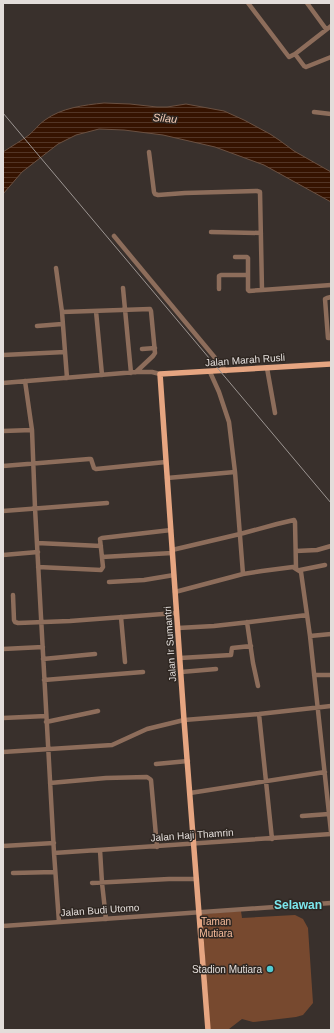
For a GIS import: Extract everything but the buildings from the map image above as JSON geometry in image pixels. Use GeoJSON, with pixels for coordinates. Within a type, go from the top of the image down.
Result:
{"type":"FeatureCollection","features":[{"type":"Feature","properties":{"kind":"main road","name":"Jalan Marah Rusli"},"geometry":{"type":"LineString","coordinates":[[160,374],[331,364]]}},
{"type":"Feature","properties":{"kind":"main road","name":"Jalan Ir Sumantri"},"geometry":{"type":"LineString","coordinates":[[160,374],[176,613],[208,1030]]}},
{"type":"Feature","properties":{"kind":"street"},"geometry":{"type":"LineString","coordinates":[[248,3],[288,56],[295,54],[331,26]]}},
{"type":"Feature","properties":{"kind":"street"},"geometry":{"type":"LineString","coordinates":[[307,3],[326,29]]}},
{"type":"Feature","properties":{"kind":"street"},"geometry":{"type":"LineString","coordinates":[[295,54],[306,67],[331,57]]}},
{"type":"Feature","properties":{"kind":"street"},"geometry":{"type":"LineString","coordinates":[[314,112],[331,114]]}},
{"type":"Feature","properties":{"kind":"street"},"geometry":{"type":"LineString","coordinates":[[149,152],[155,194],[260,192],[262,290]]}},
{"type":"Feature","properties":{"kind":"street"},"geometry":{"type":"LineString","coordinates":[[210,232],[261,232]]}},
{"type":"Feature","properties":{"kind":"street"},"geometry":{"type":"LineString","coordinates":[[114,236],[226,371]]}},
{"type":"Feature","properties":{"kind":"street"},"geometry":{"type":"LineString","coordinates":[[235,257],[248,258],[247,288],[249,291],[331,285]]}},
{"type":"Feature","properties":{"kind":"street"},"geometry":{"type":"LineString","coordinates":[[56,268],[62,312],[67,378]]}},
{"type":"Feature","properties":{"kind":"street"},"geometry":{"type":"LineString","coordinates":[[219,289],[219,276],[221,275],[248,275]]}},
{"type":"Feature","properties":{"kind":"street"},"geometry":{"type":"LineString","coordinates":[[123,288],[133,373]]}},
{"type":"Feature","properties":{"kind":"street"},"geometry":{"type":"LineString","coordinates":[[331,297],[325,299],[328,338],[331,338]]}},
{"type":"Feature","properties":{"kind":"street"},"geometry":{"type":"LineString","coordinates":[[62,312],[148,308],[151,310],[155,348],[154,355],[133,373]]}},
{"type":"Feature","properties":{"kind":"street"},"geometry":{"type":"LineString","coordinates":[[96,311],[102,375]]}},
{"type":"Feature","properties":{"kind":"street"},"geometry":{"type":"LineString","coordinates":[[37,326],[62,324]]}},
{"type":"Feature","properties":{"kind":"street"},"geometry":{"type":"LineString","coordinates":[[142,349],[155,348]]}},
{"type":"Feature","properties":{"kind":"street"},"geometry":{"type":"LineString","coordinates":[[3,355],[65,352]]}},
{"type":"Feature","properties":{"kind":"street"},"geometry":{"type":"LineString","coordinates":[[267,368],[275,413]]}},
{"type":"Feature","properties":{"kind":"street"},"geometry":{"type":"LineString","coordinates":[[3,383],[133,373],[152,372],[160,374]]}},
{"type":"Feature","properties":{"kind":"street"},"geometry":{"type":"LineString","coordinates":[[210,372],[219,392],[229,422],[235,472],[243,574]]}},
{"type":"Feature","properties":{"kind":"street"},"geometry":{"type":"LineString","coordinates":[[25,381],[32,430],[34,508],[38,552],[46,722],[59,922]]}},
{"type":"Feature","properties":{"kind":"street"},"geometry":{"type":"LineString","coordinates":[[3,431],[32,430]]}},
{"type":"Feature","properties":{"kind":"street"},"geometry":{"type":"LineString","coordinates":[[3,466],[91,459],[94,468],[96,469],[166,462]]}},
{"type":"Feature","properties":{"kind":"street"},"geometry":{"type":"LineString","coordinates":[[167,478],[235,472]]}},
{"type":"Feature","properties":{"kind":"street"},"geometry":{"type":"LineString","coordinates":[[3,511],[107,503]]}},
{"type":"Feature","properties":{"kind":"street"},"geometry":{"type":"LineString","coordinates":[[102,558],[172,551],[294,520],[298,569],[302,575],[325,772],[330,801],[331,833]]}},
{"type":"Feature","properties":{"kind":"street"},"geometry":{"type":"LineString","coordinates":[[38,567],[101,570],[103,567],[100,539],[171,530]]}},
{"type":"Feature","properties":{"kind":"street"},"geometry":{"type":"LineString","coordinates":[[37,543],[101,546]]}},
{"type":"Feature","properties":{"kind":"street"},"geometry":{"type":"LineString","coordinates":[[296,551],[317,550],[331,546]]}},
{"type":"Feature","properties":{"kind":"street"},"geometry":{"type":"LineString","coordinates":[[3,555],[38,552]]}},
{"type":"Feature","properties":{"kind":"street"},"geometry":{"type":"LineString","coordinates":[[175,592],[243,574],[324,565]]}},
{"type":"Feature","properties":{"kind":"street"},"geometry":{"type":"LineString","coordinates":[[108,582],[144,580],[174,574]]}},
{"type":"Feature","properties":{"kind":"street"},"geometry":{"type":"LineString","coordinates":[[13,595],[14,620],[18,623],[41,623],[176,613]]}},
{"type":"Feature","properties":{"kind":"street"},"geometry":{"type":"LineString","coordinates":[[178,628],[214,626],[307,615]]}},
{"type":"Feature","properties":{"kind":"street"},"geometry":{"type":"LineString","coordinates":[[121,617],[125,662]]}},
{"type":"Feature","properties":{"kind":"street"},"geometry":{"type":"LineString","coordinates":[[247,622],[258,686]]}},
{"type":"Feature","properties":{"kind":"street"},"geometry":{"type":"LineString","coordinates":[[310,636],[331,634]]}},
{"type":"Feature","properties":{"kind":"street"},"geometry":{"type":"LineString","coordinates":[[180,658],[231,655],[232,648],[251,646]]}},
{"type":"Feature","properties":{"kind":"street"},"geometry":{"type":"LineString","coordinates":[[3,649],[43,647]]}},
{"type":"Feature","properties":{"kind":"street"},"geometry":{"type":"LineString","coordinates":[[43,659],[95,654]]}},
{"type":"Feature","properties":{"kind":"street"},"geometry":{"type":"LineString","coordinates":[[181,672],[216,669]]}},
{"type":"Feature","properties":{"kind":"street"},"geometry":{"type":"LineString","coordinates":[[44,680],[143,672]]}},
{"type":"Feature","properties":{"kind":"street"},"geometry":{"type":"LineString","coordinates":[[314,675],[331,675]]}},
{"type":"Feature","properties":{"kind":"street"},"geometry":{"type":"LineString","coordinates":[[3,752],[112,745],[149,728],[184,720],[260,714],[331,706]]}},
{"type":"Feature","properties":{"kind":"street"},"geometry":{"type":"LineString","coordinates":[[46,722],[98,712]]}},
{"type":"Feature","properties":{"kind":"street"},"geometry":{"type":"LineString","coordinates":[[260,714],[272,839]]}},
{"type":"Feature","properties":{"kind":"street"},"geometry":{"type":"LineString","coordinates":[[3,718],[46,716]]}},
{"type":"Feature","properties":{"kind":"street"},"geometry":{"type":"LineString","coordinates":[[156,764],[188,761]]}},
{"type":"Feature","properties":{"kind":"street"},"geometry":{"type":"LineString","coordinates":[[190,793],[325,772]]}},
{"type":"Feature","properties":{"kind":"street"},"geometry":{"type":"LineString","coordinates":[[50,784],[106,778],[149,778],[151,780],[157,847]]}},
{"type":"Feature","properties":{"kind":"street"},"geometry":{"type":"LineString","coordinates":[[302,816],[330,814]]}},
{"type":"Feature","properties":{"kind":"street","name":"Jalan Haji Thamrin"},"geometry":{"type":"LineString","coordinates":[[54,853],[272,839],[331,833]]}},
{"type":"Feature","properties":{"kind":"street"},"geometry":{"type":"LineString","coordinates":[[3,846],[54,843]]}},
{"type":"Feature","properties":{"kind":"street"},"geometry":{"type":"LineString","coordinates":[[100,850],[106,919]]}},
{"type":"Feature","properties":{"kind":"street"},"geometry":{"type":"LineString","coordinates":[[13,873],[55,872]]}},
{"type":"Feature","properties":{"kind":"street"},"geometry":{"type":"LineString","coordinates":[[92,883],[197,879]]}},
{"type":"Feature","properties":{"kind":"street","name":"Jalan Budi Utomo"},"geometry":{"type":"LineString","coordinates":[[3,926],[331,903]]}},
{"type":"Feature","properties":{"kind":"green space","name":"Stadion Mutiara"},"geometry":{"type":"Polygon","coordinates":[[[241,911],[242,918],[295,915],[303,919],[308,928],[313,1003],[303,1015],[296,1017],[253,1022],[242,1019],[229,1029],[210,1030],[202,914],[241,911]]]}},
{"type":"Feature","properties":{"kind":"water","name":"Silau"},"geometry":{"type":"Polygon","coordinates":[[[104,103],[157,107],[186,104],[224,111],[270,134],[294,151],[331,172],[331,202],[264,165],[215,147],[163,135],[124,130],[99,129],[76,135],[58,144],[22,172],[3,194],[3,152],[29,135],[41,123],[51,116],[65,110],[81,106],[104,103]]]}},
{"type":"Feature","properties":{"kind":"railway"},"geometry":{"type":"LineString","coordinates":[[3,113],[331,503]]}},
{"type":"Feature","properties":{"kind":"place","name":"Stadion Mutiara"},"geometry":{"type":"Point","coordinates":[270,969]}},
{"type":"Feature","properties":{"kind":"district","name":"Selawan"},"geometry":{"type":"Point","coordinates":[298,905]}},
{"type":"Feature","properties":{"kind":"park label","name":"Taman Mutiara"},"geometry":{"type":"Point","coordinates":[216,926]}}]}
